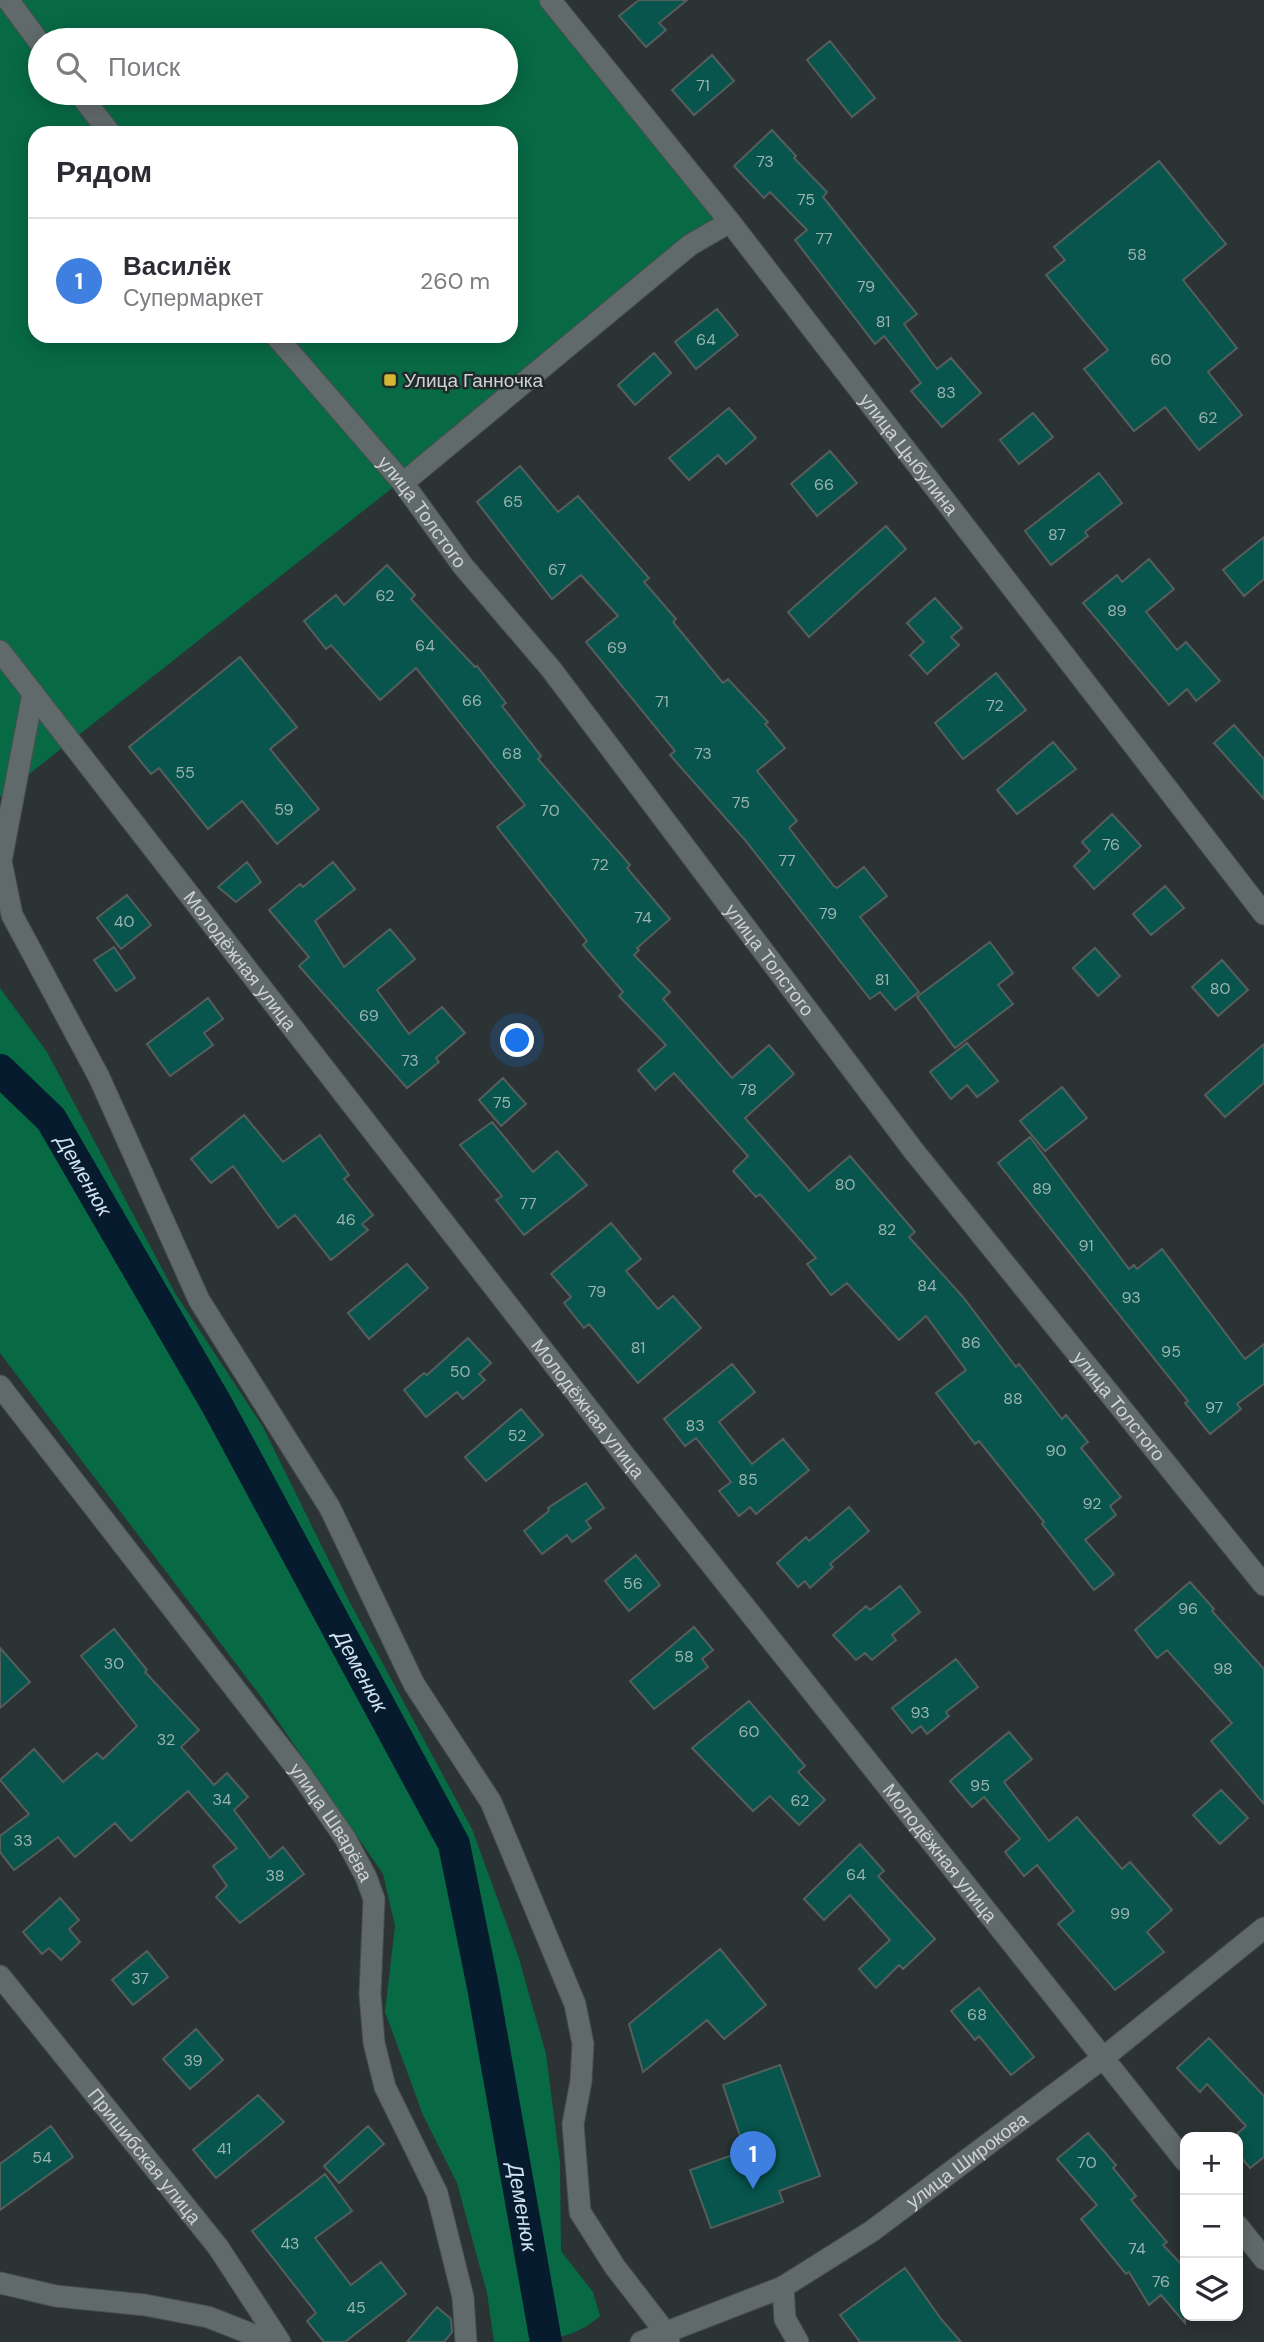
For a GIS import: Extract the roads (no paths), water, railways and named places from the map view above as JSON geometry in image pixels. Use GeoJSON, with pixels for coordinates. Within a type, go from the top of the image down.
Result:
{"type":"FeatureCollection","features":[{"type":"Feature","properties":{"kind":"street"},"geometry":{"type":"LineString","coordinates":[[8,0],[29,28]]}},
{"type":"Feature","properties":{"kind":"street","name":"улица Цыбулина"},"geometry":{"type":"LineString","coordinates":[[551,0],[730,222],[1264,914]]}},
{"type":"Feature","properties":{"kind":"street"},"geometry":{"type":"LineString","coordinates":[[88,105],[105,126]]}},
{"type":"Feature","properties":{"kind":"street"},"geometry":{"type":"LineString","coordinates":[[403,483],[690,245],[730,222]]}},
{"type":"Feature","properties":{"kind":"street","name":"улица Толстого"},"geometry":{"type":"LineString","coordinates":[[282,343],[403,483],[463,566],[551,669],[913,1150],[1264,1586]]}},
{"type":"Feature","properties":{"kind":"street","name":"Молодёжная улица"},"geometry":{"type":"LineString","coordinates":[[0,651],[626,1457],[1180,2155]]}},
{"type":"Feature","properties":{"kind":"street"},"geometry":{"type":"LineString","coordinates":[[33,694],[1,860],[12,915],[99,1077],[199,1300],[330,1508],[414,1684],[491,1802],[575,2004],[583,2045],[581,2081],[573,2124],[580,2212],[615,2267],[667,2337]]}},
{"type":"Feature","properties":{"kind":"street","name":"улица Шварёва"},"geometry":{"type":"LineString","coordinates":[[0,1386],[299,1770],[345,1838],[366,1877],[374,1899],[370,1994],[374,2043],[385,2087],[437,2193],[463,2297],[466,2342]]}},
{"type":"Feature","properties":{"kind":"street","name":"улица Широкова"},"geometry":{"type":"LineString","coordinates":[[641,2342],[667,2337],[783,2287],[872,2231],[1103,2058],[1264,1928]]}},
{"type":"Feature","properties":{"kind":"street","name":"Пришибская улица"},"geometry":{"type":"LineString","coordinates":[[0,1976],[218,2247],[280,2342]]}},
{"type":"Feature","properties":{"kind":"street"},"geometry":{"type":"LineString","coordinates":[[1243,2232],[1264,2259]]}},
{"type":"Feature","properties":{"kind":"street"},"geometry":{"type":"LineString","coordinates":[[0,2283],[56,2296],[145,2305],[208,2317],[272,2342]]}},
{"type":"Feature","properties":{"kind":"street"},"geometry":{"type":"LineString","coordinates":[[783,2287],[785,2319],[798,2342]]}},
{"type":"Feature","properties":{"kind":"waterway","name":"Деменюк"},"geometry":{"type":"LineString","coordinates":[[0,1070],[51,1119],[217,1405],[454,1844],[483,1987],[546,2342]]}},
{"type":"Feature","properties":{"kind":"place","name":"Улица Ганночка"},"geometry":{"type":"Point","coordinates":[390,380]}},
{"type":"Feature","properties":{"kind":"place","name":"Василёк"},"geometry":{"type":"Point","coordinates":[753,2189]}}]}
